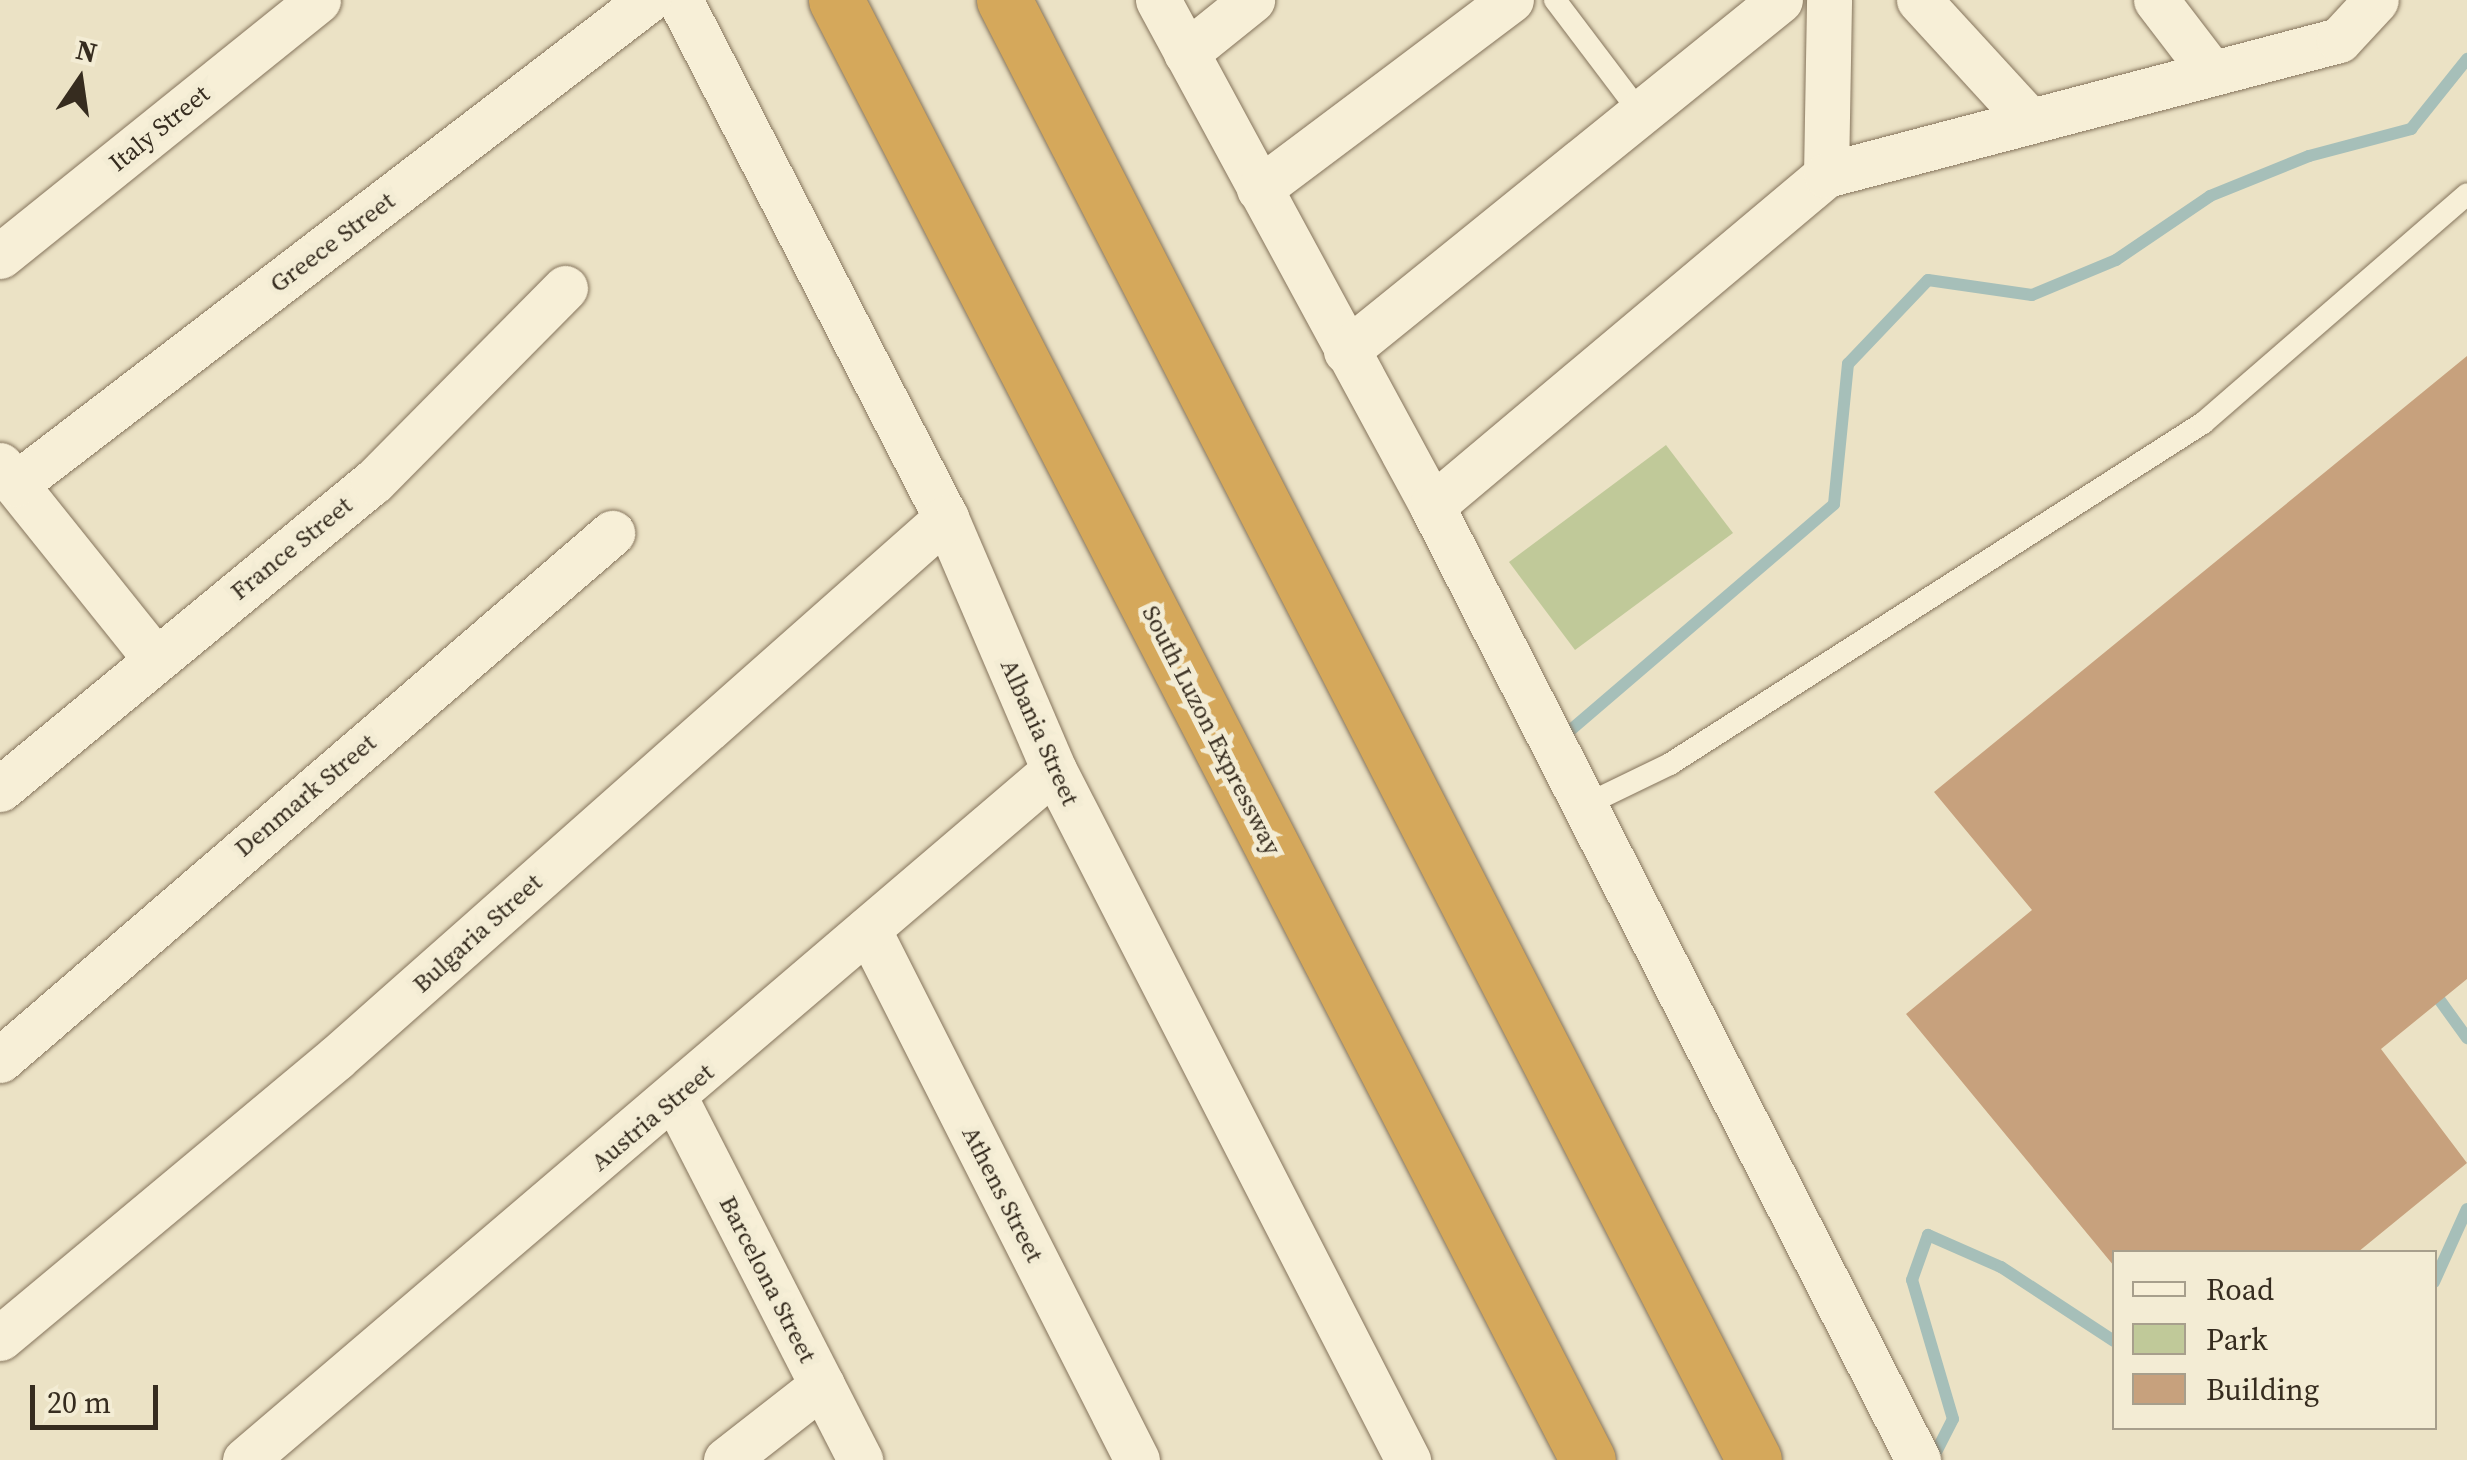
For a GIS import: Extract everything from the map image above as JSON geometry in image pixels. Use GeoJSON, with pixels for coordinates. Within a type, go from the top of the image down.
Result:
{"type":"FeatureCollection","features":[{"type":"Feature","properties":{"kind":"highway","name":"South Luzon Expressway"},"geometry":{"type":"LineString","coordinates":[[836,0],[1588,1460]]}},
{"type":"Feature","properties":{"kind":"highway"},"geometry":{"type":"LineString","coordinates":[[1004,0],[1754,1460]]}},
{"type":"Feature","properties":{"kind":"street","name":"Italy Street"},"geometry":{"type":"LineString","coordinates":[[0,256],[318,0]]}},
{"type":"Feature","properties":{"kind":"street","name":"Greece Street"},"geometry":{"type":"LineString","coordinates":[[8,474],[648,0]]}},
{"type":"Feature","properties":{"kind":"street","name":"Albania Street"},"geometry":{"type":"LineString","coordinates":[[680,0],[946,518],[1054,770],[1408,1460]]}},
{"type":"Feature","properties":{"kind":"street"},"geometry":{"type":"LineString","coordinates":[[1158,0],[1432,506],[1579,808],[1911,1447]]}},
{"type":"Feature","properties":{"kind":"street"},"geometry":{"type":"LineString","coordinates":[[1186,53],[1252,0]]}},
{"type":"Feature","properties":{"kind":"street"},"geometry":{"type":"LineString","coordinates":[[1346,351],[1780,0]]}},
{"type":"Feature","properties":{"kind":"street"},"geometry":{"type":"LineString","coordinates":[[1826,175],[1830,0]]}},
{"type":"Feature","properties":{"kind":"street"},"geometry":{"type":"LineString","coordinates":[[1919,0],[2027,118]]}},
{"type":"Feature","properties":{"kind":"street"},"geometry":{"type":"LineString","coordinates":[[2156,0],[2208,68]]}},
{"type":"Feature","properties":{"kind":"street"},"geometry":{"type":"LineString","coordinates":[[1432,506],[1826,175],[2208,68],[2339,40],[2374,1]]}},
{"type":"Feature","properties":{"kind":"street"},"geometry":{"type":"LineString","coordinates":[[1260,189],[1500,3]]}},
{"type":"Feature","properties":{"kind":"street","name":"France Street"},"geometry":{"type":"LineString","coordinates":[[0,789],[441,422],[565,288]]}},
{"type":"Feature","properties":{"kind":"street"},"geometry":{"type":"LineString","coordinates":[[8,474],[154,657]]}},
{"type":"Feature","properties":{"kind":"street","name":"Bulgaria Street"},"geometry":{"type":"LineString","coordinates":[[0,1338],[336,1058],[946,518]]}},
{"type":"Feature","properties":{"kind":"street","name":"Denmark Street"},"geometry":{"type":"LineString","coordinates":[[0,1060],[612,533]]}},
{"type":"Feature","properties":{"kind":"street","name":"Austria Street"},"geometry":{"type":"LineString","coordinates":[[246,1460],[675,1098],[1054,770]]}},
{"type":"Feature","properties":{"kind":"street","name":"Athens Street"},"geometry":{"type":"LineString","coordinates":[[868,929],[1137,1460]]}},
{"type":"Feature","properties":{"kind":"street","name":"Barcelona Street"},"geometry":{"type":"LineString","coordinates":[[675,1098],[860,1460]]}},
{"type":"Feature","properties":{"kind":"street"},"geometry":{"type":"LineString","coordinates":[[726,1460],[822,1385]]}},
{"type":"Feature","properties":{"kind":"lane"},"geometry":{"type":"LineString","coordinates":[[1555,0],[1642,115]]}},
{"type":"Feature","properties":{"kind":"lane"},"geometry":{"type":"LineString","coordinates":[[1579,808],[1670,764],[2204,423],[2467,194]]}},
{"type":"Feature","properties":{"kind":"green space"},"geometry":{"type":"Polygon","coordinates":[[[1666,445],[1733,533],[1575,650],[1509,562],[1666,445]]]}},
{"type":"Feature","properties":{"kind":"building"},"geometry":{"type":"Polygon","coordinates":[[[2467,356],[2467,979],[2381,1049],[2467,1163],[2360,1250],[2112,1250],[2112,1264],[1906,1014],[2032,910],[1934,792],[2467,356]]]}},
{"type":"Feature","properties":{"kind":"waterway"},"geometry":{"type":"LineString","coordinates":[[1566,734],[1834,504],[1848,364],[1928,280],[2032,295],[2116,260],[2210,196],[2309,156],[2411,129],[2467,59]]}},
{"type":"Feature","properties":{"kind":"waterway"},"geometry":{"type":"LineString","coordinates":[[2431,988],[2467,1038]]}},
{"type":"Feature","properties":{"kind":"waterway"},"geometry":{"type":"LineString","coordinates":[[2437,1275],[2467,1209]]}},
{"type":"Feature","properties":{"kind":"waterway"},"geometry":{"type":"LineString","coordinates":[[1932,1460],[1953,1419],[1912,1280],[1928,1235],[2001,1267],[2112,1340]]}}]}
